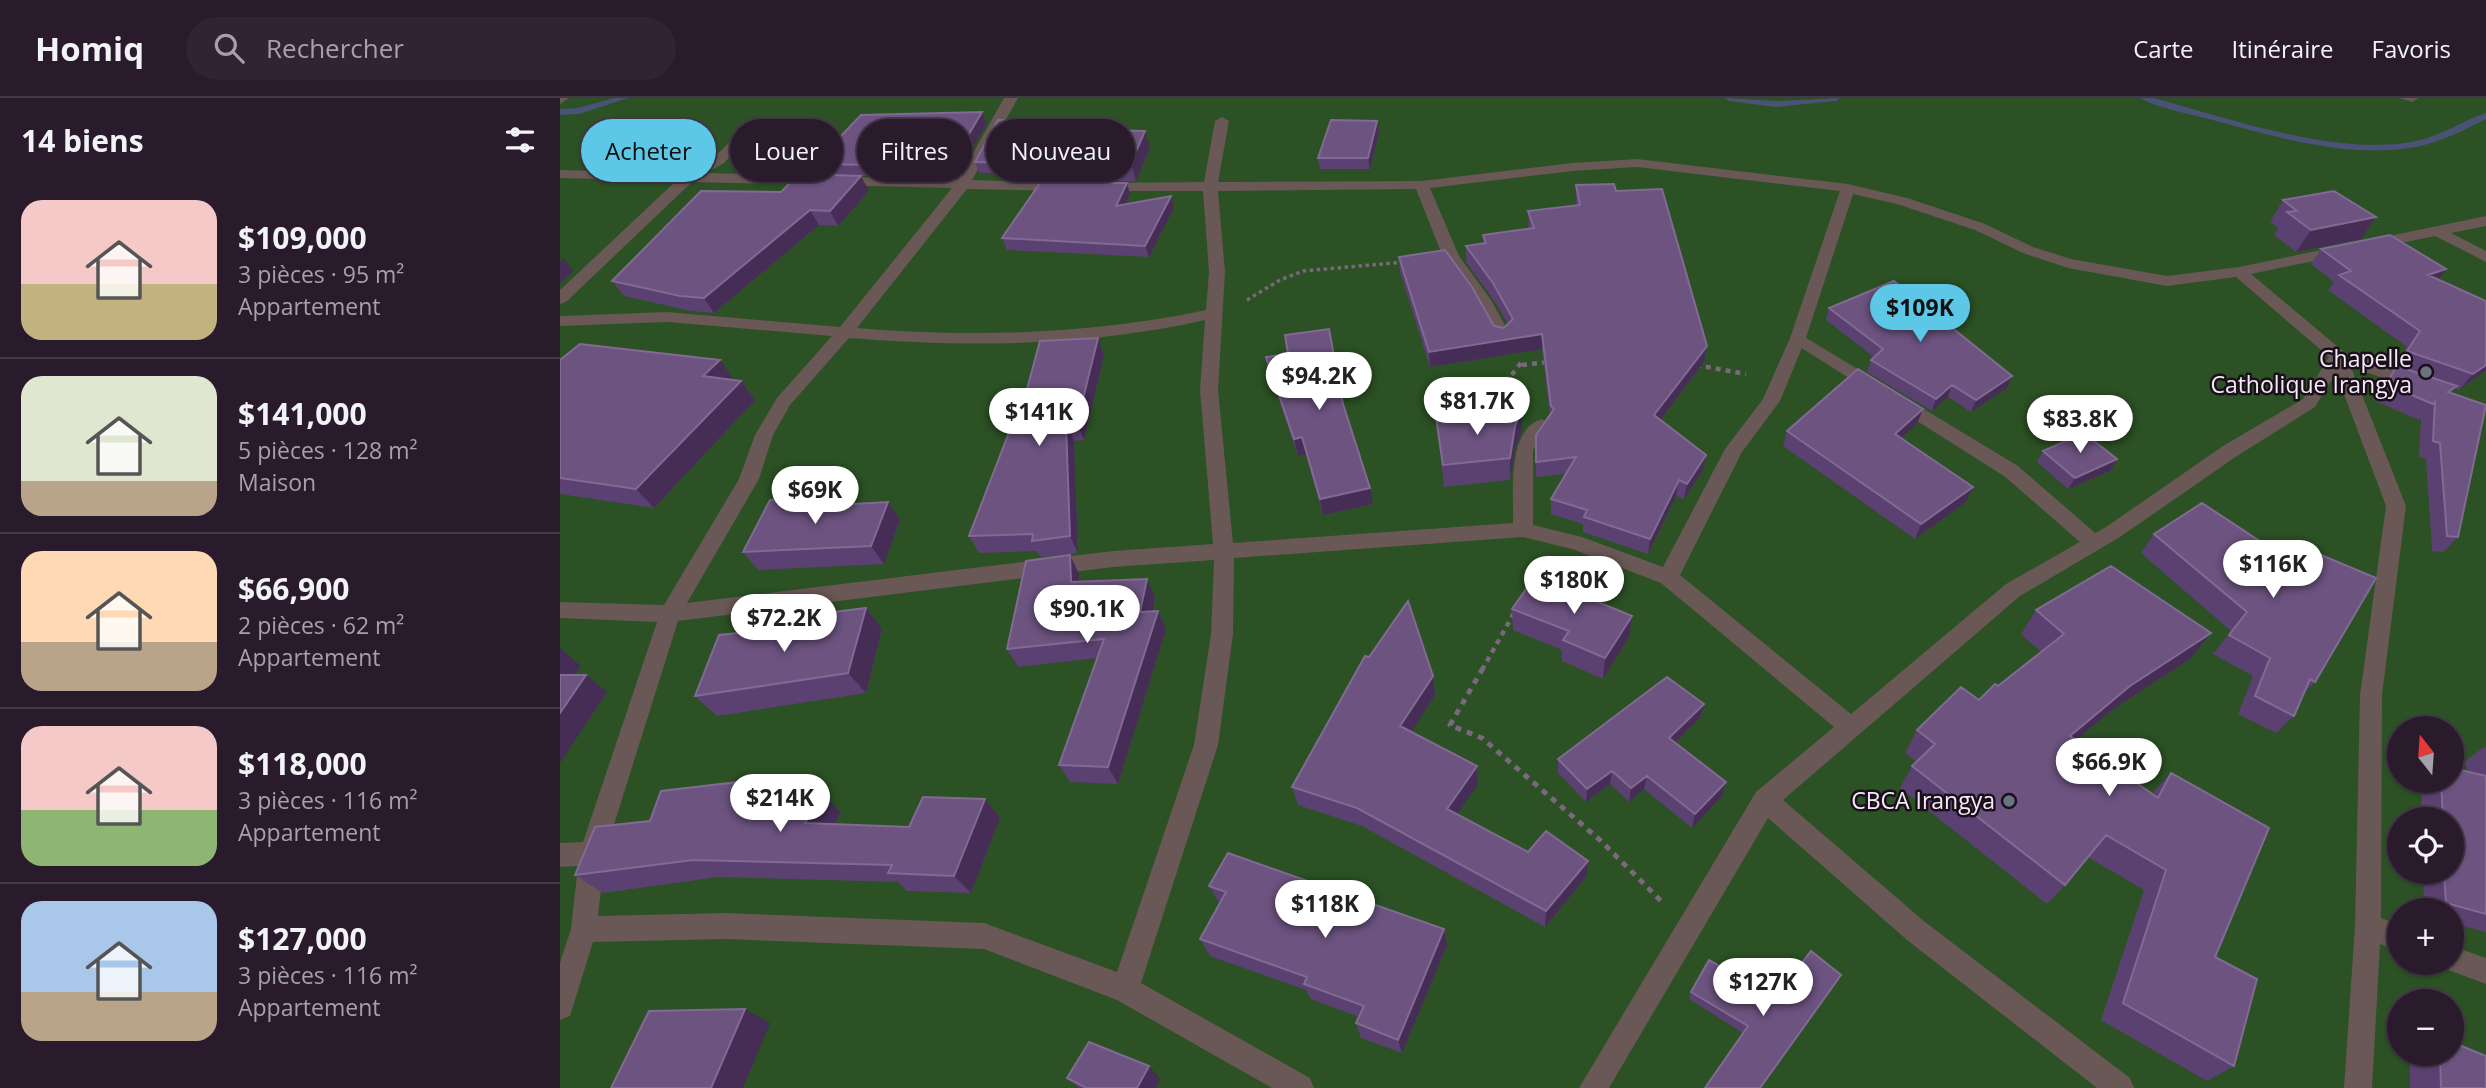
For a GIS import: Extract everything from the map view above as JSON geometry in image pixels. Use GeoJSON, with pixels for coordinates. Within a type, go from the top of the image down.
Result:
{"type":"FeatureCollection","features":[{"type":"Feature","properties":{"kind":"street"},"geometry":{"type":"LineString","coordinates":[[560,1006],[584,929],[592,853],[670,614],[749,478],[764,435],[783,402],[844,333],[961,187],[1011,98]]}},
{"type":"Feature","properties":{"kind":"street"},"geometry":{"type":"LineString","coordinates":[[2406,98],[2412,98]]}},
{"type":"Feature","properties":{"kind":"street"},"geometry":{"type":"LineString","coordinates":[[1125,989],[1206,745],[1222,634],[1224,553],[1209,390],[1217,272],[1210,188],[1222,121]]}},
{"type":"Feature","properties":{"kind":"street"},"geometry":{"type":"LineString","coordinates":[[716,162],[730,148]]}},
{"type":"Feature","properties":{"kind":"street"},"geometry":{"type":"LineString","coordinates":[[716,179],[961,187],[1421,185],[1572,167],[1637,163],[1848,188],[1902,201],[1980,227],[2028,250],[2068,263],[2167,281],[2239,272],[2440,233],[2486,221]]}},
{"type":"Feature","properties":{"kind":"street"},"geometry":{"type":"LineString","coordinates":[[560,174],[581,175]]}},
{"type":"Feature","properties":{"kind":"street"},"geometry":{"type":"LineString","coordinates":[[560,299],[684,182]]}},
{"type":"Feature","properties":{"kind":"street"},"geometry":{"type":"LineString","coordinates":[[1421,185],[1451,257],[1483,300],[1503,336]]}},
{"type":"Feature","properties":{"kind":"street"},"geometry":{"type":"LineString","coordinates":[[1668,577],[1734,449],[1771,401],[1798,338],[1848,188]]}},
{"type":"Feature","properties":{"kind":"street"},"geometry":{"type":"LineString","coordinates":[[2440,233],[2486,257]]}},
{"type":"Feature","properties":{"kind":"street"},"geometry":{"type":"LineString","coordinates":[[2239,272],[2338,356],[2438,391]]}},
{"type":"Feature","properties":{"kind":"street"},"geometry":{"type":"LineString","coordinates":[[560,321],[667,317],[844,333],[985,339],[1155,326],[1214,313]]}},
{"type":"Feature","properties":{"kind":"street"},"geometry":{"type":"LineString","coordinates":[[1798,338],[2011,471],[2094,543]]}},
{"type":"Feature","properties":{"kind":"street"},"geometry":{"type":"LineString","coordinates":[[1593,1088],[1765,800],[1849,726],[2013,590],[2094,543],[2230,451],[2309,403],[2338,356]]}},
{"type":"Feature","properties":{"kind":"street"},"geometry":{"type":"LineString","coordinates":[[2338,356],[2396,506],[2371,695],[2368,926],[2358,1088]]}},
{"type":"Feature","properties":{"kind":"street"},"geometry":{"type":"LineString","coordinates":[[1522,530],[1524,449],[1542,425]]}},
{"type":"Feature","properties":{"kind":"street"},"geometry":{"type":"LineString","coordinates":[[560,610],[670,614],[1113,559],[1522,530],[1575,542],[1668,577],[1849,726]]}},
{"type":"Feature","properties":{"kind":"street"},"geometry":{"type":"LineString","coordinates":[[1765,800],[1916,931],[2120,1088]]}},
{"type":"Feature","properties":{"kind":"street"},"geometry":{"type":"LineString","coordinates":[[560,855],[592,853]]}},
{"type":"Feature","properties":{"kind":"street"},"geometry":{"type":"LineString","coordinates":[[584,929],[726,926],[984,936],[1125,989],[1300,1088]]}},
{"type":"Feature","properties":{"kind":"street"},"geometry":{"type":"LineString","coordinates":[[2368,926],[2387,933]]}},
{"type":"Feature","properties":{"kind":"street"},"geometry":{"type":"LineString","coordinates":[[2464,963],[2486,971]]}},
{"type":"Feature","properties":{"kind":"path"},"geometry":{"type":"LineString","coordinates":[[1214,313],[1256,296],[1280,280],[1303,271],[1353,265],[1419,263],[1451,257]]}},
{"type":"Feature","properties":{"kind":"path"},"geometry":{"type":"LineString","coordinates":[[1503,336],[1522,365]]}},
{"type":"Feature","properties":{"kind":"path"},"geometry":{"type":"LineString","coordinates":[[1542,425],[1529,398],[1506,382],[1522,365],[1558,361]]}},
{"type":"Feature","properties":{"kind":"path"},"geometry":{"type":"LineString","coordinates":[[1691,364],[1780,380]]}},
{"type":"Feature","properties":{"kind":"path"},"geometry":{"type":"LineString","coordinates":[[1522,530],[1537,557],[1532,585],[1525,595]]}},
{"type":"Feature","properties":{"kind":"path"},"geometry":{"type":"LineString","coordinates":[[1519,605],[1450,725],[1482,738],[1534,786],[1601,841],[1688,928]]}},
{"type":"Feature","properties":{"kind":"green space"},"geometry":{"type":"Polygon","coordinates":[[[560,98],[2486,98],[2486,1088],[560,1088],[560,98]]]}},
{"type":"Feature","properties":{"kind":"building"},"geometry":{"type":"Polygon","coordinates":[[[982,112],[972,129],[972,119],[857,119],[861,115],[982,112]]]}},
{"type":"Feature","properties":{"kind":"building"},"geometry":{"type":"Polygon","coordinates":[[[857,119],[857,165],[843,164],[843,134],[857,119]]]}},
{"type":"Feature","properties":{"kind":"building"},"geometry":{"type":"Polygon","coordinates":[[[1331,120],[1377,121],[1368,158],[1318,158],[1331,120]]]}},
{"type":"Feature","properties":{"kind":"building"},"geometry":{"type":"Polygon","coordinates":[[[1135,131],[1145,131],[1135,154],[1135,131]]]}},
{"type":"Feature","properties":{"kind":"building"},"geometry":{"type":"Polygon","coordinates":[[[986,142],[986,162],[975,162],[986,142]]]}},
{"type":"Feature","properties":{"kind":"building"},"geometry":{"type":"Polygon","coordinates":[[[843,175],[857,176],[857,181],[830,211],[810,210],[704,298],[680,296],[612,281],[701,191],[781,192],[791,182],[843,182],[843,175]]]}},
{"type":"Feature","properties":{"kind":"building"},"geometry":{"type":"Polygon","coordinates":[[[1040,183],[1127,183],[1116,206],[1171,196],[1145,246],[1002,238],[1040,183]]]}},
{"type":"Feature","properties":{"kind":"building"},"geometry":{"type":"Polygon","coordinates":[[[1614,184],[1616,191],[1662,189],[1707,346],[1654,415],[1706,455],[1687,484],[1679,480],[1650,539],[1584,517],[1587,510],[1551,499],[1576,457],[1536,462],[1536,435],[1554,409],[1551,406],[1542,334],[1429,352],[1399,257],[1445,250],[1472,287],[1494,326],[1504,328],[1513,319],[1493,283],[1466,246],[1486,243],[1483,235],[1534,228],[1528,211],[1580,205],[1576,185],[1614,184]]]}},
{"type":"Feature","properties":{"kind":"building"},"geometry":{"type":"Polygon","coordinates":[[[2334,191],[2376,217],[2311,230],[2287,212],[2297,211],[2283,200],[2334,191]]]}},
{"type":"Feature","properties":{"kind":"building"},"geometry":{"type":"Polygon","coordinates":[[[2390,235],[2446,269],[2428,275],[2486,301],[2486,365],[2473,374],[2407,351],[2420,331],[2339,275],[2351,271],[2321,249],[2390,235]]]}},
{"type":"Feature","properties":{"kind":"building"},"geometry":{"type":"Polygon","coordinates":[[[1894,281],[2012,376],[1976,400],[1952,385],[1936,399],[1871,360],[1883,349],[1829,308],[1894,281]]]}},
{"type":"Feature","properties":{"kind":"building"},"geometry":{"type":"Polygon","coordinates":[[[1329,329],[1343,404],[1370,488],[1320,499],[1302,437],[1294,439],[1266,357],[1288,354],[1285,335],[1329,329]]]}},
{"type":"Feature","properties":{"kind":"building"},"geometry":{"type":"Polygon","coordinates":[[[1098,338],[1077,423],[1066,424],[1070,536],[1032,541],[1033,534],[969,536],[1020,404],[1023,404],[1040,341],[1098,338]]]}},
{"type":"Feature","properties":{"kind":"building"},"geometry":{"type":"Polygon","coordinates":[[[580,344],[720,360],[703,376],[741,381],[636,489],[560,478],[560,360],[580,344]]]}},
{"type":"Feature","properties":{"kind":"building"},"geometry":{"type":"Polygon","coordinates":[[[2397,366],[2457,386],[2448,392],[2486,405],[2458,537],[2447,536],[2440,443],[2433,441],[2435,402],[2433,404],[2386,384],[2397,366]]]}},
{"type":"Feature","properties":{"kind":"building"},"geometry":{"type":"Polygon","coordinates":[[[1858,369],[1923,409],[1895,434],[1973,487],[1921,524],[1787,431],[1858,369]]]}},
{"type":"Feature","properties":{"kind":"building"},"geometry":{"type":"Polygon","coordinates":[[[1522,409],[1515,426],[1510,458],[1443,465],[1436,418],[1522,409]]]}},
{"type":"Feature","properties":{"kind":"building"},"geometry":{"type":"Polygon","coordinates":[[[2084,433],[2117,459],[2075,478],[2043,451],[2084,433]]]}},
{"type":"Feature","properties":{"kind":"building"},"geometry":{"type":"Polygon","coordinates":[[[823,498],[819,506],[888,502],[871,546],[743,552],[770,500],[823,498]]]}},
{"type":"Feature","properties":{"kind":"building"},"geometry":{"type":"Polygon","coordinates":[[[2202,503],[2311,575],[2319,554],[2376,578],[2315,682],[2310,679],[2294,716],[2255,696],[2270,658],[2229,635],[2247,612],[2154,534],[2202,503]]]}},
{"type":"Feature","properties":{"kind":"building"},"geometry":{"type":"Polygon","coordinates":[[[1070,555],[1071,582],[1147,579],[1140,612],[1158,611],[1108,767],[1059,765],[1104,639],[1007,649],[1026,561],[1070,555]]]}},
{"type":"Feature","properties":{"kind":"building"},"geometry":{"type":"Polygon","coordinates":[[[2111,566],[2211,633],[2130,686],[2070,736],[2158,798],[2171,773],[2269,828],[2215,957],[2257,979],[2234,1066],[2123,1003],[2166,870],[2106,835],[2065,885],[1912,766],[1935,744],[1917,730],[1961,687],[1979,700],[1995,684],[1998,686],[2064,634],[2036,610],[2111,566]]]}},
{"type":"Feature","properties":{"kind":"building"},"geometry":{"type":"Polygon","coordinates":[[[1535,576],[1632,616],[1605,658],[1563,640],[1569,631],[1512,609],[1535,576]]]}},
{"type":"Feature","properties":{"kind":"building"},"geometry":{"type":"Polygon","coordinates":[[[1408,601],[1433,676],[1400,726],[1477,766],[1447,809],[1528,852],[1546,831],[1588,861],[1546,911],[1357,808],[1292,787],[1365,656],[1369,657],[1408,601]]]}},
{"type":"Feature","properties":{"kind":"building"},"geometry":{"type":"Polygon","coordinates":[[[866,608],[848,673],[695,696],[719,635],[807,625],[810,615],[866,608]]]}},
{"type":"Feature","properties":{"kind":"building"},"geometry":{"type":"Polygon","coordinates":[[[560,675],[586,675],[560,713],[560,675]]]}},
{"type":"Feature","properties":{"kind":"building"},"geometry":{"type":"Polygon","coordinates":[[[1667,677],[1704,704],[1669,738],[1726,782],[1695,814],[1647,776],[1631,788],[1612,771],[1587,789],[1558,759],[1667,677]]]}},
{"type":"Feature","properties":{"kind":"building"},"geometry":{"type":"Polygon","coordinates":[[[2464,771],[2486,776],[2486,914],[2464,908],[2464,898],[2446,898],[2445,884],[2464,884],[2464,807],[2442,807],[2442,793],[2464,793],[2464,771]]]}},
{"type":"Feature","properties":{"kind":"building"},"geometry":{"type":"Polygon","coordinates":[[[738,782],[734,792],[821,793],[805,823],[909,827],[923,797],[985,799],[954,876],[888,873],[892,865],[693,860],[575,875],[595,827],[650,821],[661,791],[738,782]]]}},
{"type":"Feature","properties":{"kind":"building"},"geometry":{"type":"Polygon","coordinates":[[[1228,853],[1444,929],[1398,1040],[1356,1023],[1364,1006],[1304,984],[1307,977],[1200,939],[1226,892],[1209,886],[1228,853]]]}},
{"type":"Feature","properties":{"kind":"building"},"geometry":{"type":"Polygon","coordinates":[[[1811,951],[1841,975],[1760,1088],[1705,1088],[1748,1026],[1691,992],[1709,960],[1775,999],[1811,951]]]}},
{"type":"Feature","properties":{"kind":"building"},"geometry":{"type":"Polygon","coordinates":[[[745,1009],[711,1088],[611,1088],[649,1011],[745,1009]]]}},
{"type":"Feature","properties":{"kind":"building"},"geometry":{"type":"Polygon","coordinates":[[[1089,1042],[1149,1066],[1137,1088],[1085,1088],[1067,1078],[1089,1042]]]}},
{"type":"Feature","properties":{"kind":"building"},"geometry":{"type":"Polygon","coordinates":[[[2464,1047],[2486,1056],[2486,1088],[2441,1088],[2440,1066],[2464,1066],[2464,1047]]]}},
{"type":"Feature","properties":{"kind":"waterway"},"geometry":{"type":"LineString","coordinates":[[560,112],[579,111],[624,98]]}},
{"type":"Feature","properties":{"kind":"waterway"},"geometry":{"type":"LineString","coordinates":[[1729,98],[1776,104],[1836,98]]}},
{"type":"Feature","properties":{"kind":"waterway"},"geometry":{"type":"LineString","coordinates":[[2144,98],[2281,134],[2355,147],[2388,148],[2417,144],[2486,116]]}},
{"type":"Feature","properties":{"kind":"place","name":"Chapelle Catholique Irangya"},"geometry":{"type":"Point","coordinates":[2426,372]}},
{"type":"Feature","properties":{"kind":"place","name":"CBCA Irangya"},"geometry":{"type":"Point","coordinates":[2009,801]}}]}
